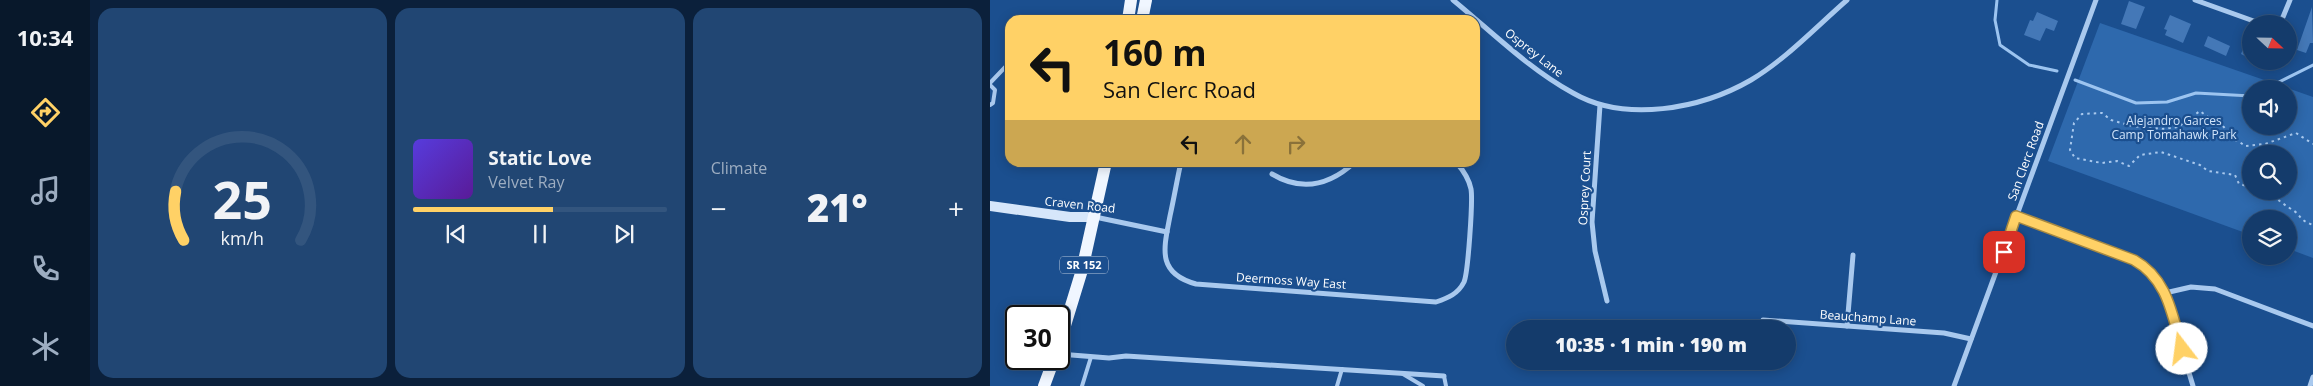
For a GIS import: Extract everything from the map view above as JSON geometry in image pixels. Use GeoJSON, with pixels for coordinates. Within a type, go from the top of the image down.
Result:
{"type":"FeatureCollection","features":[{"type":"Feature","properties":{"kind":"main road"},"geometry":{"type":"LineString","coordinates":[[1129,15],[1131,0]]}},
{"type":"Feature","properties":{"kind":"main road"},"geometry":{"type":"LineString","coordinates":[[1143,15],[1146,0]]}},
{"type":"Feature","properties":{"kind":"main road","name":"SR 152"},"geometry":{"type":"LineString","coordinates":[[1070,309],[1082,270],[1105,167]]}},
{"type":"Feature","properties":{"kind":"main road"},"geometry":{"type":"LineString","coordinates":[[1044,386],[1050,370]]}},
{"type":"Feature","properties":{"kind":"street","name":"Osprey Lane"},"geometry":{"type":"LineString","coordinates":[[1454,0],[1472,15]]}},
{"type":"Feature","properties":{"kind":"street","name":"Osprey Lane"},"geometry":{"type":"LineString","coordinates":[[1480,22],[1549,79],[1575,95],[1600,105],[1649,109],[1677,106],[1730,91],[1774,64],[1847,0]]}},
{"type":"Feature","properties":{"kind":"street","name":"San Clerc Road"},"geometry":{"type":"LineString","coordinates":[[1954,386],[2096,0]]}},
{"type":"Feature","properties":{"kind":"street"},"geometry":{"type":"LineString","coordinates":[[2195,0],[2242,17]]}},
{"type":"Feature","properties":{"kind":"street"},"geometry":{"type":"LineString","coordinates":[[2284,15],[2290,0]]}},
{"type":"Feature","properties":{"kind":"street","name":"Osprey Court"},"geometry":{"type":"LineString","coordinates":[[1600,105],[1592,222],[1594,251],[1607,301]]}},
{"type":"Feature","properties":{"kind":"street","name":"Deermoss Way East"},"geometry":{"type":"LineString","coordinates":[[1180,167],[1164,252],[1168,265],[1181,279],[1196,284],[1436,302],[1453,295],[1459,290],[1466,276],[1472,206],[1471,189],[1466,176],[1460,167]]}},
{"type":"Feature","properties":{"kind":"street"},"geometry":{"type":"LineString","coordinates":[[1272,174],[1287,183],[1310,184],[1324,182],[1339,175],[1349,167]]}},
{"type":"Feature","properties":{"kind":"street","name":"Craven Road"},"geometry":{"type":"LineString","coordinates":[[990,206],[1070,217],[1095,217],[1167,232]]}},
{"type":"Feature","properties":{"kind":"street"},"geometry":{"type":"LineString","coordinates":[[2016,216],[2134,260],[2148,270],[2165,293],[2193,386]]}},
{"type":"Feature","properties":{"kind":"street"},"geometry":{"type":"LineString","coordinates":[[1847,326],[1853,256]]}},
{"type":"Feature","properties":{"kind":"street"},"geometry":{"type":"LineString","coordinates":[[2165,293],[2191,287],[2215,289],[2313,326]]}},
{"type":"Feature","properties":{"kind":"street","name":"Beauchamp Lane"},"geometry":{"type":"LineString","coordinates":[[1796,322],[1944,333],[1971,339]]}},
{"type":"Feature","properties":{"kind":"street"},"geometry":{"type":"LineString","coordinates":[[1070,355],[1109,358],[1126,356],[1444,376]]}},
{"type":"Feature","properties":{"kind":"street"},"geometry":{"type":"LineString","coordinates":[[2310,386],[2313,377]]}},
{"type":"Feature","properties":{"kind":"lane"},"geometry":{"type":"LineString","coordinates":[[990,105],[993,103],[995,90],[990,84],[1005,68]]}},
{"type":"Feature","properties":{"kind":"lane"},"geometry":{"type":"LineString","coordinates":[[1082,386],[1091,357]]}},
{"type":"Feature","properties":{"kind":"lane"},"geometry":{"type":"LineString","coordinates":[[1337,386],[1342,369]]}},
{"type":"Feature","properties":{"kind":"lane"},"geometry":{"type":"LineString","coordinates":[[1402,373],[1423,386]]}},
{"type":"Feature","properties":{"kind":"lane"},"geometry":{"type":"LineString","coordinates":[[1444,376],[1446,386]]}},
{"type":"Feature","properties":{"kind":"path"},"geometry":{"type":"LineString","coordinates":[[2242,185],[2239,184],[2235,175],[2208,171],[2200,165],[2161,152],[2140,155],[2129,166],[2117,161],[2102,163],[2075,158],[2070,150],[2074,123],[2082,114],[2102,113],[2111,120],[2132,126],[2162,129],[2178,128],[2200,112],[2220,126],[2223,126],[2235,141],[2238,140],[2244,145]]}},
{"type":"Feature","properties":{"kind":"path"},"geometry":{"type":"LineString","coordinates":[[2255,145],[2265,144],[2296,134],[2313,144]]}},
{"type":"Feature","properties":{"kind":"path"},"geometry":{"type":"LineString","coordinates":[[2276,200],[2293,210],[2301,221],[2313,225]]}},
{"type":"Feature","properties":{"kind":"green space","name":"Alejandro Garces Camp Tomahawk Park"},"geometry":{"type":"Polygon","coordinates":[[[2100,23],[2264,80],[2242,80],[2242,135],[2297,135],[2297,91],[2313,97],[2313,258],[2297,252],[2297,210],[2242,210],[2242,232],[2048,161],[2100,23]]]}},
{"type":"Feature","properties":{"kind":"building"},"geometry":{"type":"Polygon","coordinates":[[[2129,1],[2145,7],[2136,29],[2121,24],[2129,1]]]}},
{"type":"Feature","properties":{"kind":"building"},"geometry":{"type":"Polygon","coordinates":[[[2312,7],[2313,43],[2310,43],[2306,53],[2298,50],[2312,7]]]}},
{"type":"Feature","properties":{"kind":"building"},"geometry":{"type":"Polygon","coordinates":[[[2037,12],[2058,21],[2054,31],[2046,28],[2040,41],[2024,35],[2030,20],[2033,21],[2037,12]]]}},
{"type":"Feature","properties":{"kind":"building"},"geometry":{"type":"Polygon","coordinates":[[[2170,15],[2191,24],[2183,43],[2165,35],[2167,30],[2164,29],[2170,15]]]}},
{"type":"Feature","properties":{"kind":"building"},"geometry":{"type":"Polygon","coordinates":[[[2208,36],[2230,46],[2226,56],[2204,46],[2208,36]]]}},
{"type":"Feature","properties":{"kind":"waterway"},"geometry":{"type":"LineString","coordinates":[[1997,0],[1995,20],[2000,45],[2029,65],[2057,71]]}},
{"type":"Feature","properties":{"kind":"waterway"},"geometry":{"type":"LineString","coordinates":[[2283,80],[2313,65]]}},
{"type":"Feature","properties":{"kind":"waterway"},"geometry":{"type":"LineString","coordinates":[[2075,80],[2136,103],[2167,102],[2196,93],[2242,96]]}},
{"type":"Feature","properties":{"kind":"route"},"geometry":{"type":"LineString","coordinates":[[2004,252],[2016,216],[2134,260],[2148,270],[2162,287],[2172,313],[2182,349]]}}]}
